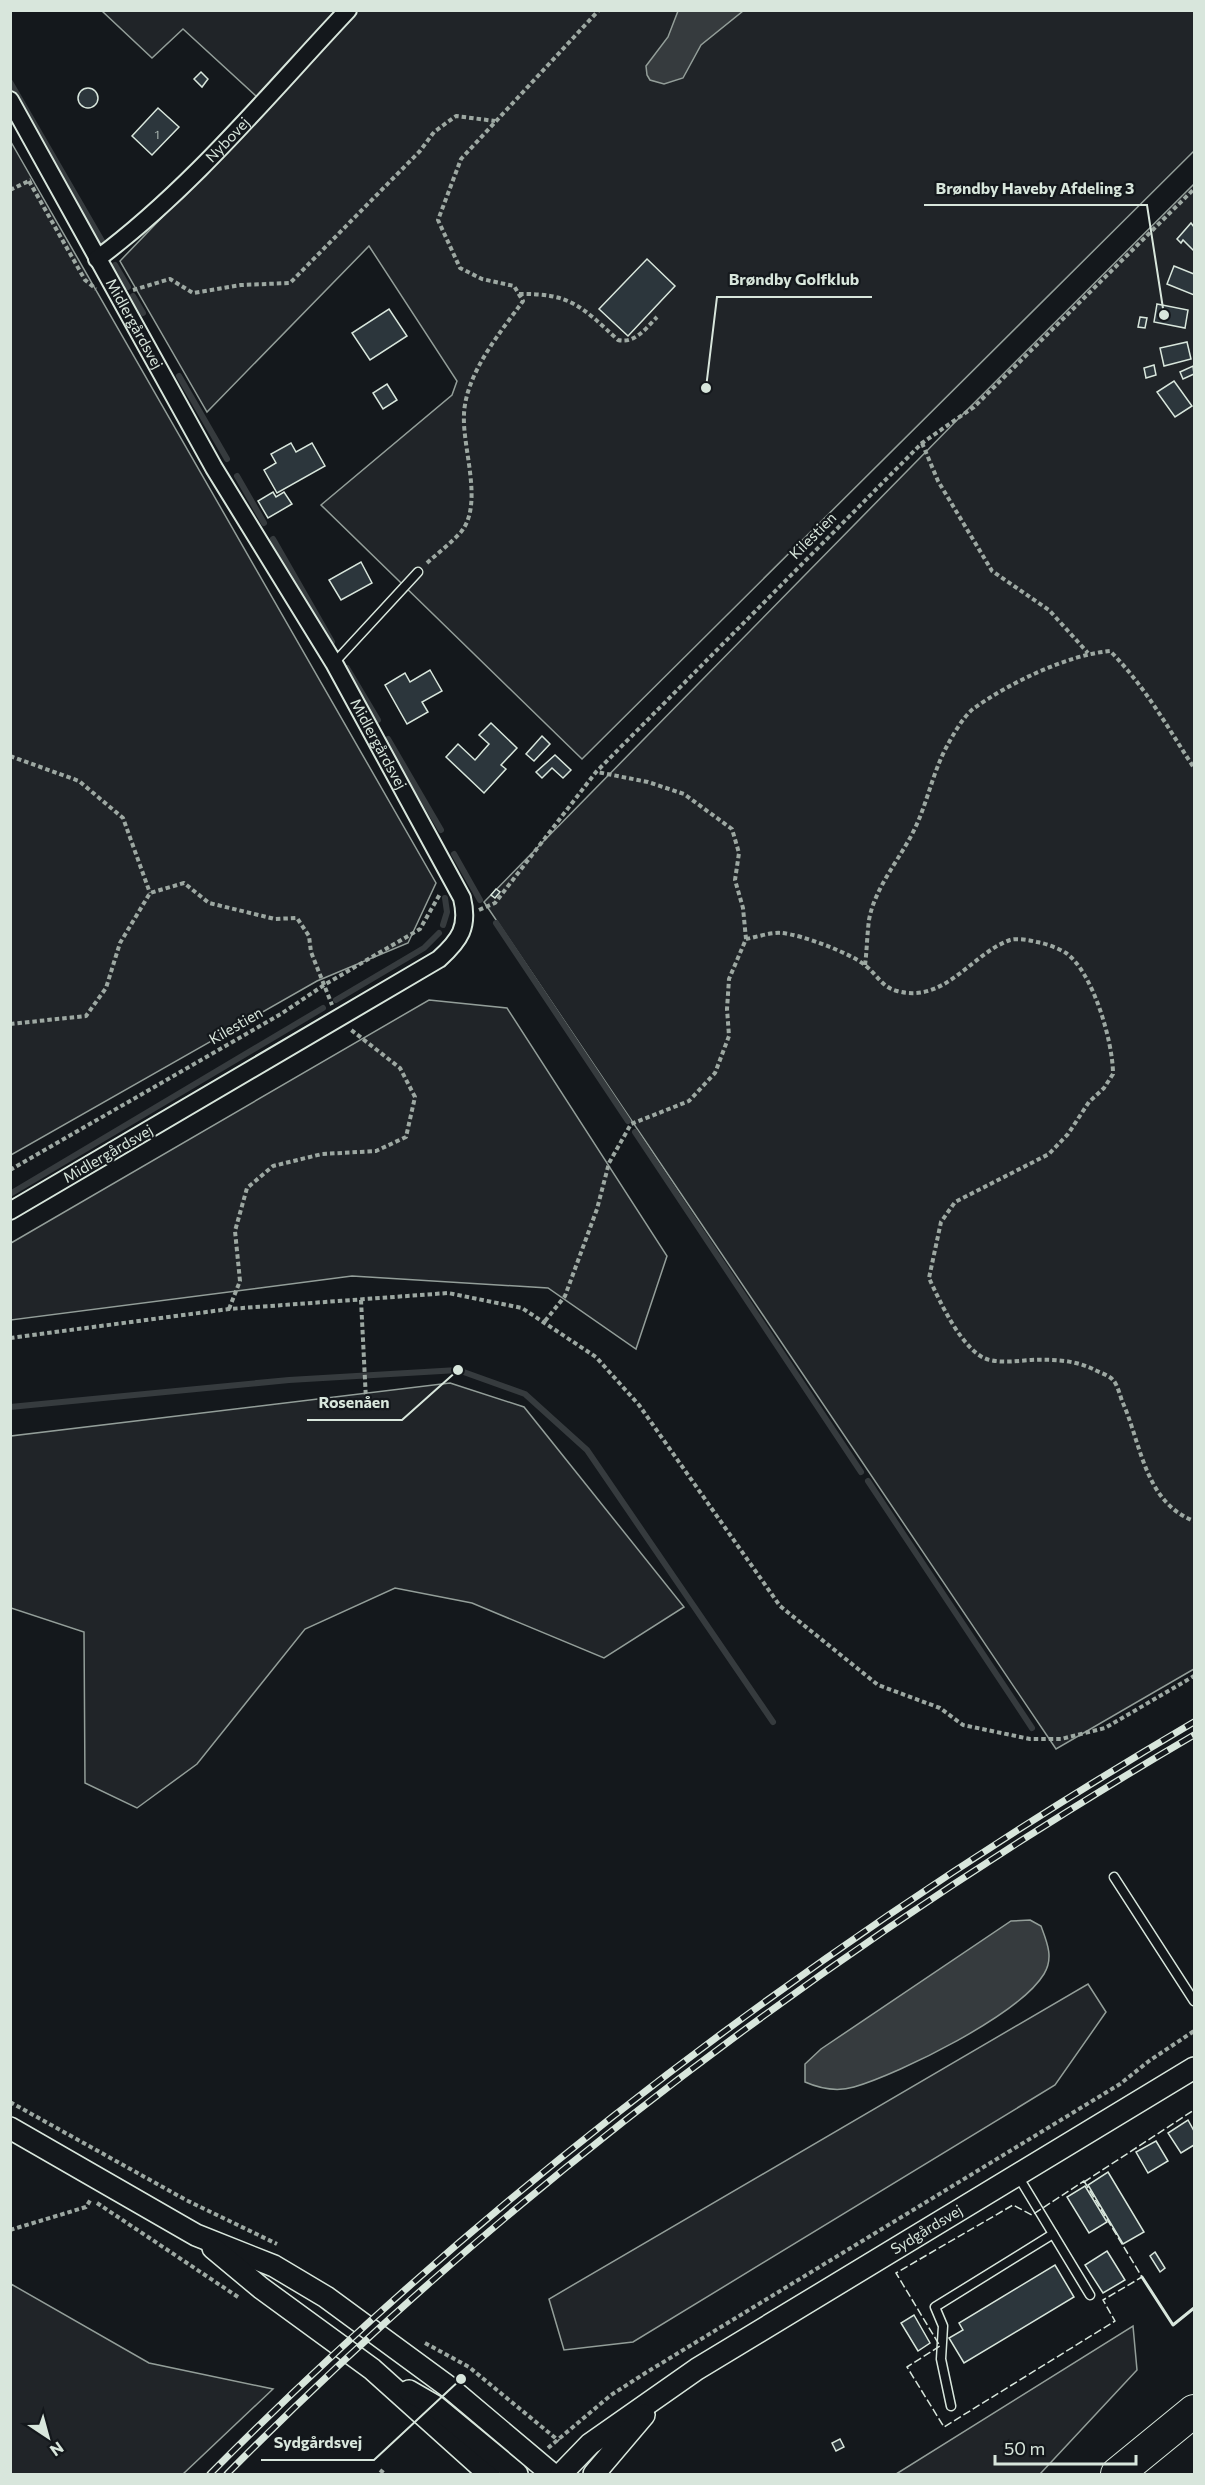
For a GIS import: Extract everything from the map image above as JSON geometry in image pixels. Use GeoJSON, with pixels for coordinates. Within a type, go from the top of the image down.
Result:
{"type":"FeatureCollection","features":[{"type":"Feature","properties":{"kind":"highway"},"geometry":{"type":"LineString","coordinates":[[1117,2475],[1194,2411]]}},
{"type":"Feature","properties":{"kind":"street","name":"Nybovej"},"geometry":{"type":"LineString","coordinates":[[97,259],[131,234],[176,192],[348,10]]}},
{"type":"Feature","properties":{"kind":"street","name":"Midlergårdsvej"},"geometry":{"type":"LineString","coordinates":[[10,100],[220,477],[334,663],[462,898],[466,915],[454,946],[439,959],[10,1211]]}},
{"type":"Feature","properties":{"kind":"street","name":"Sydgårdsvej"},"geometry":{"type":"LineString","coordinates":[[561,2475],[590,2444],[707,2363],[1194,2068]]}},
{"type":"Feature","properties":{"kind":"street"},"geometry":{"type":"LineString","coordinates":[[10,2128],[196,2235],[274,2266],[327,2297],[450,2388],[552,2475]]}},
{"type":"Feature","properties":{"kind":"street"},"geometry":{"type":"LineString","coordinates":[[196,2235],[261,2288],[372,2369],[435,2406],[517,2475]]}},
{"type":"Feature","properties":{"kind":"street"},"geometry":{"type":"LineString","coordinates":[[372,2369],[489,2475]]}},
{"type":"Feature","properties":{"kind":"street","name":"Sydgårdsvej"},"geometry":{"type":"LineString","coordinates":[[594,2475],[661,2394]]}},
{"type":"Feature","properties":{"kind":"lane"},"geometry":{"type":"LineString","coordinates":[[334,663],[418,572]]}},
{"type":"Feature","properties":{"kind":"lane"},"geometry":{"type":"LineString","coordinates":[[1114,1877],[1194,2001]]}},
{"type":"Feature","properties":{"kind":"lane"},"geometry":{"type":"LineString","coordinates":[[1018,2175],[1090,2295]]}},
{"type":"Feature","properties":{"kind":"lane"},"geometry":{"type":"LineString","coordinates":[[951,2406],[941,2359],[943,2326],[935,2307],[1053,2234]]}},
{"type":"Feature","properties":{"kind":"path"},"geometry":{"type":"LineString","coordinates":[[418,572],[462,530],[466,521],[472,503],[464,414],[472,382],[497,338],[523,302],[514,286],[482,279],[460,268],[438,220],[461,159],[599,10]]}},
{"type":"Feature","properties":{"kind":"path"},"geometry":{"type":"LineString","coordinates":[[29,181],[89,285],[95,290],[171,279],[193,293],[241,285],[290,283],[420,151],[434,132],[456,116],[496,122]]}},
{"type":"Feature","properties":{"kind":"path"},"geometry":{"type":"LineString","coordinates":[[10,190],[50,170]]}},
{"type":"Feature","properties":{"kind":"path","name":"Kilestien"},"geometry":{"type":"LineString","coordinates":[[466,915],[495,903],[596,772],[922,442],[974,407],[1194,189]]}},
{"type":"Feature","properties":{"kind":"path"},"geometry":{"type":"LineString","coordinates":[[519,294],[544,293],[569,299],[618,340],[625,342],[636,338],[657,317]]}},
{"type":"Feature","properties":{"kind":"path"},"geometry":{"type":"LineString","coordinates":[[922,442],[938,481],[992,571],[1049,610],[1089,653]]}},
{"type":"Feature","properties":{"kind":"path"},"geometry":{"type":"LineString","coordinates":[[865,965],[869,919],[878,893],[917,826],[931,778],[948,745],[972,710],[1025,679],[1089,653],[1110,651],[1130,671],[1160,712],[1194,768]]}},
{"type":"Feature","properties":{"kind":"path"},"geometry":{"type":"LineString","coordinates":[[10,756],[79,781],[123,818],[150,893]]}},
{"type":"Feature","properties":{"kind":"path"},"geometry":{"type":"LineString","coordinates":[[545,1321],[565,1296],[597,1209],[609,1163],[631,1124],[689,1101],[715,1073],[729,1036],[727,1009],[729,979],[746,939],[743,908],[735,880],[739,853],[732,829],[684,794],[648,782],[596,772]]}},
{"type":"Feature","properties":{"kind":"path","name":"Kilestien"},"geometry":{"type":"LineString","coordinates":[[10,1170],[281,1014],[324,985],[420,929],[450,877]]}},
{"type":"Feature","properties":{"kind":"path"},"geometry":{"type":"LineString","coordinates":[[10,1024],[86,1016],[106,988],[120,943],[150,893],[184,883],[209,903],[275,919],[297,918],[309,936],[311,952],[338,1020],[400,1068],[415,1097],[406,1137],[376,1151],[322,1155],[273,1166],[247,1188],[235,1231],[240,1281],[229,1309]]}},
{"type":"Feature","properties":{"kind":"path"},"geometry":{"type":"LineString","coordinates":[[746,939],[781,933],[831,948],[865,965],[882,985],[899,992],[920,993],[942,986],[1011,939],[1047,944],[1068,954],[1088,981],[1107,1035],[1113,1074],[1104,1088],[1089,1102],[1068,1134],[1049,1154],[955,1202],[941,1222],[929,1278],[958,1332],[972,1349],[987,1360],[1008,1362],[1048,1359],[1081,1363],[1113,1380],[1129,1416],[1139,1456],[1156,1487],[1180,1515],[1194,1521]]}},
{"type":"Feature","properties":{"kind":"path"},"geometry":{"type":"LineString","coordinates":[[10,1338],[229,1309],[448,1293],[522,1308],[545,1321],[596,1357],[639,1406],[780,1606],[878,1685],[940,1708],[963,1725],[1030,1739],[1061,1739],[1105,1728],[1194,1676]]}},
{"type":"Feature","properties":{"kind":"path"},"geometry":{"type":"LineString","coordinates":[[361,1300],[366,1400]]}},
{"type":"Feature","properties":{"kind":"path"},"geometry":{"type":"LineString","coordinates":[[558,2440],[611,2395],[1120,2084],[1149,2061],[1194,2031]]}},
{"type":"Feature","properties":{"kind":"path"},"geometry":{"type":"LineString","coordinates":[[81,2194],[161,2243],[244,2301]]}},
{"type":"Feature","properties":{"kind":"path"},"geometry":{"type":"LineString","coordinates":[[10,2230],[86,2207],[91,2199]]}},
{"type":"Feature","properties":{"kind":"path"},"geometry":{"type":"LineString","coordinates":[[380,2470],[385,2475]]}},
{"type":"Feature","properties":{"kind":"shaded area"},"geometry":{"type":"Polygon","coordinates":[[[102,11],[1194,11],[1194,151],[582,759],[321,505],[452,395],[457,381],[369,246],[207,412],[120,261],[268,107],[183,29],[152,58],[102,11]]]}},
{"type":"Feature","properties":{"kind":"shaded area"},"geometry":{"type":"Polygon","coordinates":[[[678,11],[743,11],[701,45],[683,78],[664,84],[650,80],[646,66],[668,37],[678,11]]]}},
{"type":"Feature","properties":{"kind":"shaded area"},"geometry":{"type":"Polygon","coordinates":[[[11,142],[436,883],[408,943],[317,981],[11,1155],[11,142]]]}},
{"type":"Feature","properties":{"kind":"shaded area"},"geometry":{"type":"Polygon","coordinates":[[[1194,184],[1194,1669],[1056,1749],[484,902],[963,414],[1194,184]]]}},
{"type":"Feature","properties":{"kind":"shaded area"},"geometry":{"type":"Polygon","coordinates":[[[429,1000],[507,1008],[667,1256],[636,1349],[548,1288],[352,1276],[11,1320],[11,1243],[429,1000]]]}},
{"type":"Feature","properties":{"kind":"shaded area"},"geometry":{"type":"Polygon","coordinates":[[[450,1383],[524,1407],[684,1607],[604,1658],[472,1603],[395,1588],[305,1629],[197,1764],[137,1808],[85,1783],[84,1632],[11,1608],[11,1436],[450,1383]]]}},
{"type":"Feature","properties":{"kind":"shaded area"},"geometry":{"type":"Polygon","coordinates":[[[1030,1920],[1041,1926],[1049,1962],[1044,1974],[1031,1990],[1010,2007],[957,2041],[875,2080],[841,2089],[823,2088],[805,2082],[805,2064],[821,2049],[1011,1921],[1030,1920]]]}},
{"type":"Feature","properties":{"kind":"shaded area"},"geometry":{"type":"Polygon","coordinates":[[[1088,1984],[1106,2012],[1055,2085],[633,2342],[564,2350],[549,2299],[1088,1984]]]}},
{"type":"Feature","properties":{"kind":"shaded area"},"geometry":{"type":"Polygon","coordinates":[[[11,2284],[149,2363],[273,2389],[183,2474],[11,2474],[11,2284]]]}},
{"type":"Feature","properties":{"kind":"shaded area"},"geometry":{"type":"Polygon","coordinates":[[[1133,2326],[1137,2370],[1040,2474],[896,2474],[1133,2326]]]}},
{"type":"Feature","properties":{"kind":"building"},"geometry":{"type":"Polygon","coordinates":[[[201,72],[208,79],[202,87],[194,79],[201,72]]]}},
{"type":"Feature","properties":{"kind":"building"},"geometry":{"type":"Polygon","coordinates":[[[88,88],[95,91],[98,98],[95,105],[88,108],[81,105],[78,98],[81,91],[88,88]]]}},
{"type":"Feature","properties":{"kind":"building"},"geometry":{"type":"Polygon","coordinates":[[[158,108],[179,127],[152,155],[132,136],[158,108]]]}},
{"type":"Feature","properties":{"kind":"building"},"geometry":{"type":"Polygon","coordinates":[[[1191,223],[1194,227],[1194,251],[1183,240],[1181,243],[1177,239],[1191,223]]]}},
{"type":"Feature","properties":{"kind":"building"},"geometry":{"type":"Polygon","coordinates":[[[647,259],[675,286],[628,336],[599,309],[647,259]]]}},
{"type":"Feature","properties":{"kind":"building"},"geometry":{"type":"Polygon","coordinates":[[[1174,266],[1194,274],[1194,295],[1167,284],[1174,266]]]}},
{"type":"Feature","properties":{"kind":"building"},"geometry":{"type":"Polygon","coordinates":[[[1157,304],[1188,310],[1185,328],[1154,322],[1157,304]]]}},
{"type":"Feature","properties":{"kind":"building"},"geometry":{"type":"Polygon","coordinates":[[[389,309],[407,336],[370,360],[352,333],[389,309]]]}},
{"type":"Feature","properties":{"kind":"building"},"geometry":{"type":"Polygon","coordinates":[[[1140,317],[1147,318],[1145,328],[1138,327],[1140,317]]]}},
{"type":"Feature","properties":{"kind":"building"},"geometry":{"type":"Polygon","coordinates":[[[1187,342],[1191,359],[1164,366],[1160,348],[1187,342]]]}},
{"type":"Feature","properties":{"kind":"building"},"geometry":{"type":"Polygon","coordinates":[[[1154,365],[1156,375],[1146,378],[1144,368],[1154,365]]]}},
{"type":"Feature","properties":{"kind":"building"},"geometry":{"type":"Polygon","coordinates":[[[1193,366],[1194,374],[1183,379],[1180,372],[1193,366]]]}},
{"type":"Feature","properties":{"kind":"building"},"geometry":{"type":"Polygon","coordinates":[[[1174,381],[1192,406],[1175,417],[1157,392],[1174,381]]]}},
{"type":"Feature","properties":{"kind":"building"},"geometry":{"type":"Polygon","coordinates":[[[387,384],[397,400],[383,409],[373,393],[387,384]]]}},
{"type":"Feature","properties":{"kind":"building"},"geometry":{"type":"Polygon","coordinates":[[[291,443],[296,452],[312,443],[325,466],[277,493],[264,470],[276,463],[271,454],[291,443]]]}},
{"type":"Feature","properties":{"kind":"building"},"geometry":{"type":"Polygon","coordinates":[[[273,492],[276,497],[284,492],[292,504],[268,518],[258,501],[273,492]]]}},
{"type":"Feature","properties":{"kind":"building"},"geometry":{"type":"Polygon","coordinates":[[[361,562],[372,583],[341,600],[329,580],[361,562]]]}},
{"type":"Feature","properties":{"kind":"building"},"geometry":{"type":"Polygon","coordinates":[[[430,670],[442,691],[422,702],[428,712],[407,724],[385,685],[405,673],[410,682],[430,670]]]}},
{"type":"Feature","properties":{"kind":"building"},"geometry":{"type":"Polygon","coordinates":[[[491,723],[517,748],[501,765],[506,769],[484,793],[446,757],[458,744],[475,760],[489,744],[479,735],[491,723]]]}},
{"type":"Feature","properties":{"kind":"building"},"geometry":{"type":"Polygon","coordinates":[[[542,736],[550,744],[534,761],[526,754],[542,736]]]}},
{"type":"Feature","properties":{"kind":"building"},"geometry":{"type":"Polygon","coordinates":[[[555,755],[571,770],[563,778],[552,768],[542,778],[536,772],[555,755]]]}},
{"type":"Feature","properties":{"kind":"building"},"geometry":{"type":"Polygon","coordinates":[[[496,889],[500,892],[495,898],[491,895],[496,889]]]}},
{"type":"Feature","properties":{"kind":"building"},"geometry":{"type":"Polygon","coordinates":[[[1188,2120],[1194,2131],[1194,2145],[1181,2153],[1168,2133],[1188,2120]]]}},
{"type":"Feature","properties":{"kind":"building"},"geometry":{"type":"Polygon","coordinates":[[[1156,2141],[1168,2161],[1148,2173],[1136,2152],[1156,2141]]]}},
{"type":"Feature","properties":{"kind":"building"},"geometry":{"type":"Polygon","coordinates":[[[1108,2172],[1144,2232],[1123,2244],[1088,2185],[1108,2172]]]}},
{"type":"Feature","properties":{"kind":"building"},"geometry":{"type":"Polygon","coordinates":[[[1085,2186],[1107,2222],[1089,2233],[1067,2197],[1085,2186]]]}},
{"type":"Feature","properties":{"kind":"building"},"geometry":{"type":"Polygon","coordinates":[[[1107,2251],[1125,2280],[1103,2293],[1085,2265],[1107,2251]]]}},
{"type":"Feature","properties":{"kind":"building"},"geometry":{"type":"Polygon","coordinates":[[[1155,2252],[1165,2268],[1160,2272],[1150,2256],[1155,2252]]]}},
{"type":"Feature","properties":{"kind":"building"},"geometry":{"type":"Polygon","coordinates":[[[1055,2265],[1074,2297],[964,2363],[949,2338],[963,2330],[959,2323],[1055,2265]]]}},
{"type":"Feature","properties":{"kind":"building"},"geometry":{"type":"Polygon","coordinates":[[[914,2315],[930,2343],[918,2351],[901,2323],[914,2315]]]}},
{"type":"Feature","properties":{"kind":"building"},"geometry":{"type":"Polygon","coordinates":[[[840,2439],[844,2447],[836,2451],[832,2443],[840,2439]]]}},
{"type":"Feature","properties":{"kind":"waterway"},"geometry":{"type":"LineString","coordinates":[[10,82],[102,241]]}},
{"type":"Feature","properties":{"kind":"waterway"},"geometry":{"type":"LineString","coordinates":[[115,265],[128,287]]}},
{"type":"Feature","properties":{"kind":"waterway"},"geometry":{"type":"LineString","coordinates":[[133,296],[143,313]]}},
{"type":"Feature","properties":{"kind":"waterway"},"geometry":{"type":"LineString","coordinates":[[179,376],[227,459]]}},
{"type":"Feature","properties":{"kind":"waterway"},"geometry":{"type":"LineString","coordinates":[[237,476],[264,523]]}},
{"type":"Feature","properties":{"kind":"waterway"},"geometry":{"type":"LineString","coordinates":[[273,539],[332,642]]}},
{"type":"Feature","properties":{"kind":"waterway"},"geometry":{"type":"LineString","coordinates":[[347,668],[378,720]]}},
{"type":"Feature","properties":{"kind":"waterway"},"geometry":{"type":"LineString","coordinates":[[388,739],[441,830]]}},
{"type":"Feature","properties":{"kind":"waterway"},"geometry":{"type":"LineString","coordinates":[[454,854],[480,900]]}},
{"type":"Feature","properties":{"kind":"waterway"},"geometry":{"type":"LineString","coordinates":[[443,925],[447,912],[445,898]]}},
{"type":"Feature","properties":{"kind":"waterway"},"geometry":{"type":"LineString","coordinates":[[496,923],[628,1121]]}},
{"type":"Feature","properties":{"kind":"waterway"},"geometry":{"type":"LineString","coordinates":[[336,1000],[424,948],[439,933]]}},
{"type":"Feature","properties":{"kind":"waterway"},"geometry":{"type":"LineString","coordinates":[[10,1194],[323,1008]]}},
{"type":"Feature","properties":{"kind":"waterway"},"geometry":{"type":"LineString","coordinates":[[635,1132],[861,1472]]}},
{"type":"Feature","properties":{"kind":"waterway"},"geometry":{"type":"LineString","coordinates":[[10,1407],[289,1380],[458,1370],[525,1394],[587,1450],[773,1722]]}},
{"type":"Feature","properties":{"kind":"waterway"},"geometry":{"type":"LineString","coordinates":[[868,1481],[1032,1728]]}},
{"type":"Feature","properties":{"kind":"railway"},"geometry":{"type":"LineString","coordinates":[[210,2474],[321,2366],[437,2262],[556,2162],[678,2066],[803,1975],[931,1887],[1061,1803],[1194,1722]]}},
{"type":"Feature","properties":{"kind":"railway"},"geometry":{"type":"LineString","coordinates":[[227,2474],[336,2368],[449,2266],[566,2167],[686,2073],[809,1983],[935,1897],[1063,1814],[1194,1735]]}},
{"type":"Feature","properties":{"kind":"fence"},"geometry":{"type":"LineString","coordinates":[[1084,2182],[1194,2110]]}},
{"type":"Feature","properties":{"kind":"fence"},"geometry":{"type":"LineString","coordinates":[[1084,2181],[1142,2277],[1103,2300],[1115,2321],[944,2427],[907,2367],[940,2346],[896,2273],[1013,2205],[1032,2215],[1084,2181]]}},
{"type":"Feature","properties":{"kind":"wall"},"geometry":{"type":"LineString","coordinates":[[1142,2277],[1173,2325],[1194,2308]]}},
{"type":"Feature","properties":{"kind":"place","name":"Brøndby Haveby Afdeling 3"},"geometry":{"type":"Point","coordinates":[1164,315]}},
{"type":"Feature","properties":{"kind":"place","name":"Brøndby Golfklub"},"geometry":{"type":"Point","coordinates":[706,388]}},
{"type":"Feature","properties":{"kind":"place","name":"Rosenåen"},"geometry":{"type":"Point","coordinates":[458,1370]}},
{"type":"Feature","properties":{"kind":"place","name":"Sydgårdsvej"},"geometry":{"type":"Point","coordinates":[461,2379]}}]}
